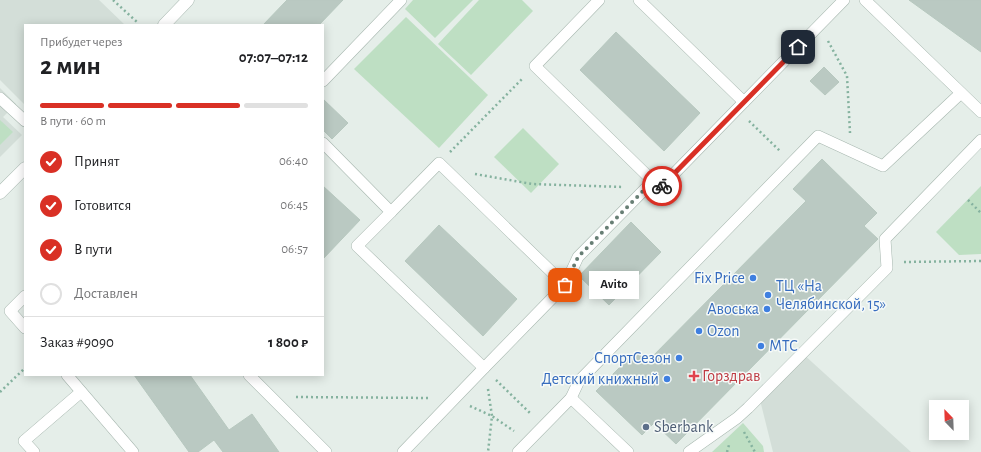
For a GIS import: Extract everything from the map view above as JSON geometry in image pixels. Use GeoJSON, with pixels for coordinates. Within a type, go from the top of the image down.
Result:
{"type":"FeatureCollection","features":[{"type":"Feature","properties":{"kind":"street"},"geometry":{"type":"LineString","coordinates":[[165,24],[188,0]]}},
{"type":"Feature","properties":{"kind":"street"},"geometry":{"type":"LineString","coordinates":[[0,193],[24,169]]}},
{"type":"Feature","properties":{"kind":"lane"},"geometry":{"type":"LineString","coordinates":[[324,80],[401,0]]}},
{"type":"Feature","properties":{"kind":"lane"},"geometry":{"type":"LineString","coordinates":[[599,0],[535,66],[660,188]]}},
{"type":"Feature","properties":{"kind":"lane"},"geometry":{"type":"LineString","coordinates":[[639,0],[741,106]]}},
{"type":"Feature","properties":{"kind":"lane"},"geometry":{"type":"LineString","coordinates":[[403,452],[565,285],[578,257],[646,188],[660,188],[844,0]]}},
{"type":"Feature","properties":{"kind":"lane"},"geometry":{"type":"LineString","coordinates":[[865,0],[981,112]]}},
{"type":"Feature","properties":{"kind":"lane"},"geometry":{"type":"LineString","coordinates":[[518,452],[571,398],[579,381],[818,136],[883,166],[961,93]]}},
{"type":"Feature","properties":{"kind":"lane"},"geometry":{"type":"LineString","coordinates":[[0,98],[24,121]]}},
{"type":"Feature","properties":{"kind":"lane"},"geometry":{"type":"LineString","coordinates":[[689,452],[736,418],[887,268],[885,239],[981,140]]}},
{"type":"Feature","properties":{"kind":"lane"},"geometry":{"type":"LineString","coordinates":[[324,145],[391,212]]}},
{"type":"Feature","properties":{"kind":"lane"},"geometry":{"type":"LineString","coordinates":[[484,368],[357,246],[439,163],[565,285]]}},
{"type":"Feature","properties":{"kind":"lane"},"geometry":{"type":"LineString","coordinates":[[24,297],[10,311],[24,327]]}},
{"type":"Feature","properties":{"kind":"lane"},"geometry":{"type":"LineString","coordinates":[[68,376],[134,452]]}},
{"type":"Feature","properties":{"kind":"lane"},"geometry":{"type":"LineString","coordinates":[[250,376],[326,452]]}},
{"type":"Feature","properties":{"kind":"lane"},"geometry":{"type":"LineString","coordinates":[[34,452],[24,441],[81,392]]}},
{"type":"Feature","properties":{"kind":"lane"},"geometry":{"type":"LineString","coordinates":[[571,398],[628,452]]}},
{"type":"Feature","properties":{"kind":"path"},"geometry":{"type":"LineString","coordinates":[[113,0],[137,22]]}},
{"type":"Feature","properties":{"kind":"path"},"geometry":{"type":"LineString","coordinates":[[820,24],[847,76],[851,151]]}},
{"type":"Feature","properties":{"kind":"path"},"geometry":{"type":"LineString","coordinates":[[439,163],[535,66]]}},
{"type":"Feature","properties":{"kind":"path"},"geometry":{"type":"LineString","coordinates":[[741,106],[792,163]]}},
{"type":"Feature","properties":{"kind":"path"},"geometry":{"type":"LineString","coordinates":[[474,174],[532,184],[646,188]]}},
{"type":"Feature","properties":{"kind":"path"},"geometry":{"type":"LineString","coordinates":[[968,200],[981,213]]}},
{"type":"Feature","properties":{"kind":"path"},"geometry":{"type":"LineString","coordinates":[[887,263],[981,261]]}},
{"type":"Feature","properties":{"kind":"path"},"geometry":{"type":"LineString","coordinates":[[484,368],[492,416],[488,452]]}},
{"type":"Feature","properties":{"kind":"path"},"geometry":{"type":"LineString","coordinates":[[484,368],[543,426]]}},
{"type":"Feature","properties":{"kind":"path"},"geometry":{"type":"LineString","coordinates":[[0,392],[24,369]]}},
{"type":"Feature","properties":{"kind":"path"},"geometry":{"type":"LineString","coordinates":[[271,397],[454,399],[492,416],[528,441]]}},
{"type":"Feature","properties":{"kind":"path"},"geometry":{"type":"LineString","coordinates":[[736,418],[755,452]]}},
{"type":"Feature","properties":{"kind":"shaded area"},"geometry":{"type":"Polygon","coordinates":[[[0,0],[99,0],[124,24],[24,24],[24,104],[0,80],[0,0]]]}},
{"type":"Feature","properties":{"kind":"shaded area"},"geometry":{"type":"Polygon","coordinates":[[[0,88],[16,104],[3,117],[22,135],[0,157],[0,88]]]}},
{"type":"Feature","properties":{"kind":"shaded area"},"geometry":{"type":"Polygon","coordinates":[[[802,353],[911,452],[773,452],[759,396],[802,353]]]}},
{"type":"Feature","properties":{"kind":"green space"},"geometry":{"type":"Polygon","coordinates":[[[413,0],[473,0],[435,38],[405,9],[413,0]]]}},
{"type":"Feature","properties":{"kind":"green space"},"geometry":{"type":"Polygon","coordinates":[[[479,0],[522,0],[533,11],[471,75],[438,44],[479,0]]]}},
{"type":"Feature","properties":{"kind":"green space"},"geometry":{"type":"Polygon","coordinates":[[[406,17],[488,95],[439,148],[354,69],[406,17]]]}},
{"type":"Feature","properties":{"kind":"green space"},"geometry":{"type":"Polygon","coordinates":[[[0,120],[13,132],[0,145],[0,120]]]}},
{"type":"Feature","properties":{"kind":"green space"},"geometry":{"type":"Polygon","coordinates":[[[523,128],[559,164],[531,193],[494,157],[523,128]]]}},
{"type":"Feature","properties":{"kind":"green space"},"geometry":{"type":"Polygon","coordinates":[[[981,186],[981,254],[959,255],[936,232],[981,186]]]}},
{"type":"Feature","properties":{"kind":"green space"},"geometry":{"type":"Polygon","coordinates":[[[743,423],[763,446],[764,452],[712,452],[743,423]]]}},
{"type":"Feature","properties":{"kind":"building"},"geometry":{"type":"Polygon","coordinates":[[[287,0],[343,0],[320,24],[264,24],[287,0]]]}},
{"type":"Feature","properties":{"kind":"building"},"geometry":{"type":"Polygon","coordinates":[[[909,0],[981,0],[981,52],[909,0]]]}},
{"type":"Feature","properties":{"kind":"building"},"geometry":{"type":"Polygon","coordinates":[[[616,32],[700,113],[664,151],[580,70],[616,32]]]}},
{"type":"Feature","properties":{"kind":"building"},"geometry":{"type":"Polygon","coordinates":[[[824,67],[839,82],[825,95],[810,81],[824,67]]]}},
{"type":"Feature","properties":{"kind":"building"},"geometry":{"type":"Polygon","coordinates":[[[324,100],[348,123],[332,139],[324,131],[324,100]]]}},
{"type":"Feature","properties":{"kind":"building","name":"ТЦ «На Челябинской, 15»"},"geometry":{"type":"Polygon","coordinates":[[[822,159],[877,213],[864,226],[878,239],[676,444],[654,423],[642,435],[596,391],[636,351],[647,362],[806,201],[793,189],[822,159]]]}},
{"type":"Feature","properties":{"kind":"building"},"geometry":{"type":"Polygon","coordinates":[[[324,187],[360,220],[324,258],[324,187]]]}},
{"type":"Feature","properties":{"kind":"building"},"geometry":{"type":"Polygon","coordinates":[[[631,222],[661,252],[609,305],[579,276],[631,222]]]}},
{"type":"Feature","properties":{"kind":"building"},"geometry":{"type":"Polygon","coordinates":[[[439,225],[517,299],[483,336],[405,261],[439,225]]]}},
{"type":"Feature","properties":{"kind":"building"},"geometry":{"type":"Polygon","coordinates":[[[135,376],[191,376],[229,430],[252,414],[279,452],[223,452],[214,440],[198,452],[189,452],[135,376]]]}},
{"type":"Feature","properties":{"kind":"way so far"},"geometry":{"type":"LineString","coordinates":[[565,285],[578,257],[646,188],[660,188],[662,186]]}},
{"type":"Feature","properties":{"kind":"place","name":"Fix Price"},"geometry":{"type":"Point","coordinates":[753,278]}},
{"type":"Feature","properties":{"kind":"place","name":"Avito"},"geometry":{"type":"Point","coordinates":[565,285]}},
{"type":"Feature","properties":{"kind":"place","name":"ТЦ «На Челябинской, 15»"},"geometry":{"type":"Point","coordinates":[768,295]}},
{"type":"Feature","properties":{"kind":"place","name":"Авоська"},"geometry":{"type":"Point","coordinates":[767,309]}},
{"type":"Feature","properties":{"kind":"place","name":"Ozon"},"geometry":{"type":"Point","coordinates":[699,331]}},
{"type":"Feature","properties":{"kind":"place","name":"МТС"},"geometry":{"type":"Point","coordinates":[761,346]}},
{"type":"Feature","properties":{"kind":"place","name":"СпортСезон"},"geometry":{"type":"Point","coordinates":[679,358]}},
{"type":"Feature","properties":{"kind":"place","name":"Горздрав"},"geometry":{"type":"Point","coordinates":[694,376]}},
{"type":"Feature","properties":{"kind":"place","name":"Детский книжный"},"geometry":{"type":"Point","coordinates":[667,379]}},
{"type":"Feature","properties":{"kind":"place","name":"Sberbank"},"geometry":{"type":"Point","coordinates":[646,427]}},
{"type":"Feature","properties":{"kind":"route"},"geometry":{"type":"LineString","coordinates":[[662,186],[798,47]]}}]}
